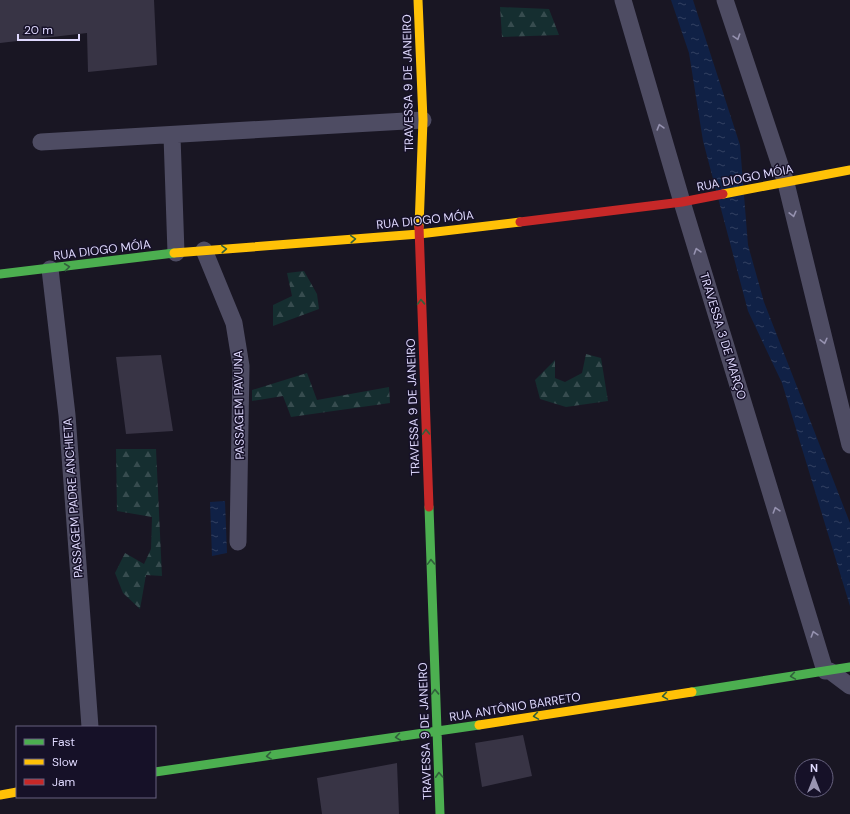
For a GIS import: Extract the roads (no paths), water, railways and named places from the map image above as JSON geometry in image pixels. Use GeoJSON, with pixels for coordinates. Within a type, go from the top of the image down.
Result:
{"type":"FeatureCollection","features":[{"type":"Feature","properties":{"kind":"main road","name":"TRAVESSA 9 DE JANEIRO"},"geometry":{"type":"LineString","coordinates":[[418,0],[423,120],[419,234],[440,814]]}},
{"type":"Feature","properties":{"kind":"main road","name":"RUA DIOGO MÓIA"},"geometry":{"type":"LineString","coordinates":[[0,274],[204,250],[419,234],[687,201],[850,170]]}},
{"type":"Feature","properties":{"kind":"main road","name":"RUA ANTÔNIO BARRETO"},"geometry":{"type":"LineString","coordinates":[[156,772],[436,731],[850,667]]}},
{"type":"Feature","properties":{"kind":"main road"},"geometry":{"type":"LineString","coordinates":[[0,795],[16,792]]}},
{"type":"Feature","properties":{"kind":"street","name":"TRAVESSA 3 DE MARÇO"},"geometry":{"type":"LineString","coordinates":[[623,0],[687,201],[829,671]]}},
{"type":"Feature","properties":{"kind":"street"},"geometry":{"type":"LineString","coordinates":[[725,0],[786,183],[849,441]]}},
{"type":"Feature","properties":{"kind":"street"},"geometry":{"type":"LineString","coordinates":[[41,142],[172,136],[299,126],[423,120]]}},
{"type":"Feature","properties":{"kind":"street"},"geometry":{"type":"LineString","coordinates":[[172,136],[176,253]]}},
{"type":"Feature","properties":{"kind":"street","name":"PASSAGEM PAVUNA"},"geometry":{"type":"LineString","coordinates":[[204,250],[234,323],[241,366],[238,542]]}},
{"type":"Feature","properties":{"kind":"street","name":"PASSAGEM PADRE ANCHIETA"},"geometry":{"type":"LineString","coordinates":[[50,269],[67,415],[90,726]]}},
{"type":"Feature","properties":{"kind":"street"},"geometry":{"type":"LineString","coordinates":[[829,671],[850,686]]}},
{"type":"Feature","properties":{"kind":"water"},"geometry":{"type":"Polygon","coordinates":[[[671,0],[693,0],[740,145],[748,245],[764,302],[850,523],[850,606],[782,383],[748,311],[703,141],[689,53],[671,0]]]}},
{"type":"Feature","properties":{"kind":"water"},"geometry":{"type":"Polygon","coordinates":[[[225,501],[227,553],[212,556],[210,502],[225,501]]]}}]}
